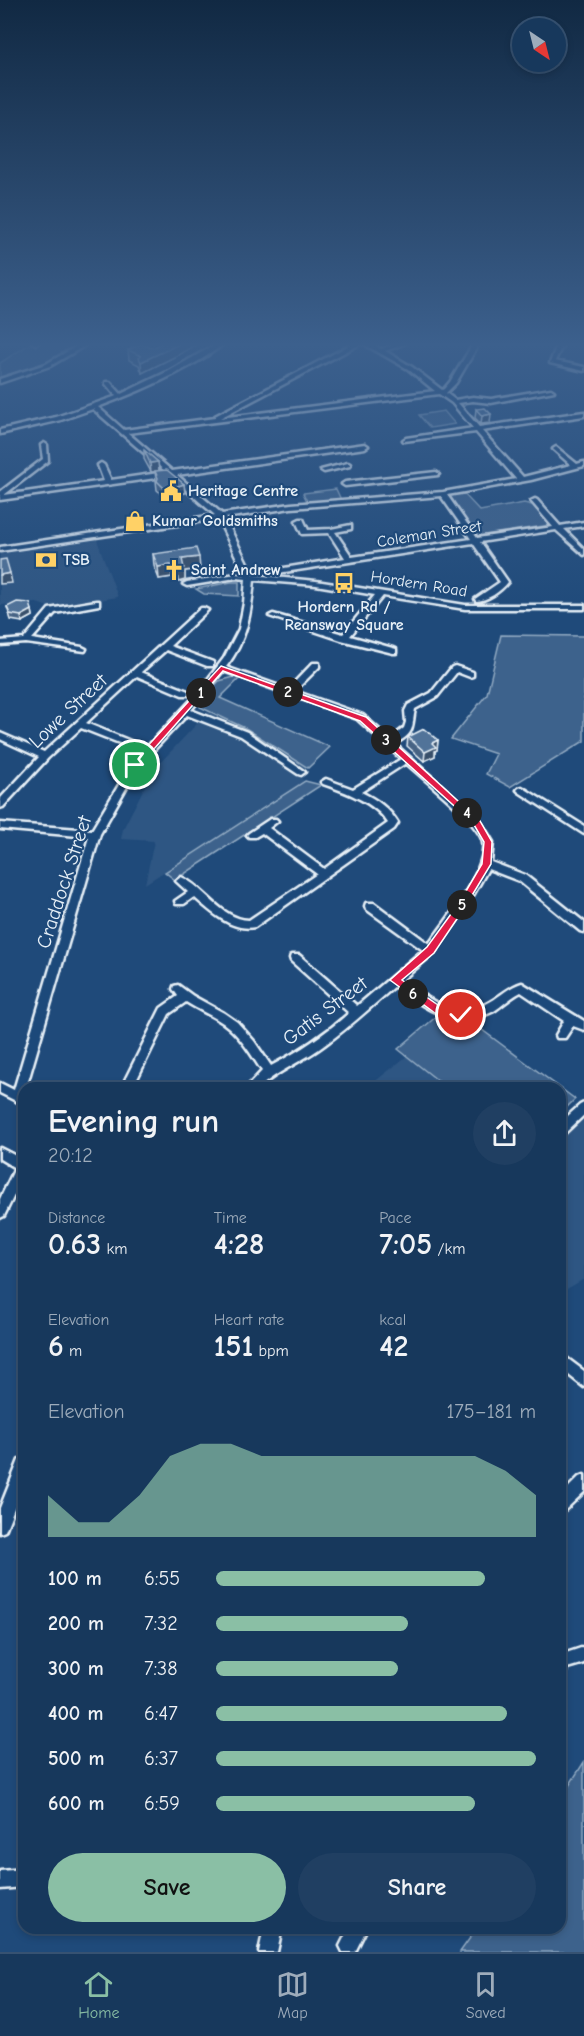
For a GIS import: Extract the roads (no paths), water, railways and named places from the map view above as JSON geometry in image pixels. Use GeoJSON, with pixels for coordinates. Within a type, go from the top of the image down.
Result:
{"type":"FeatureCollection","features":[{"type":"Feature","properties":{"kind":"street"},"geometry":{"type":"LineString","coordinates":[[124,433],[220,516],[250,577]]}},
{"type":"Feature","properties":{"kind":"street"},"geometry":{"type":"LineString","coordinates":[[406,440],[451,433]]}},
{"type":"Feature","properties":{"kind":"street"},"geometry":{"type":"LineString","coordinates":[[481,433],[521,480]]}},
{"type":"Feature","properties":{"kind":"street"},"geometry":{"type":"LineString","coordinates":[[0,496],[46,460],[44,445]]}},
{"type":"Feature","properties":{"kind":"street"},"geometry":{"type":"LineString","coordinates":[[0,496],[365,446]]}},
{"type":"Feature","properties":{"kind":"street"},"geometry":{"type":"LineString","coordinates":[[556,449],[580,465]]}},
{"type":"Feature","properties":{"kind":"street"},"geometry":{"type":"LineString","coordinates":[[312,454],[325,471],[348,465]]}},
{"type":"Feature","properties":{"kind":"street"},"geometry":{"type":"LineString","coordinates":[[101,465],[108,482]]}},
{"type":"Feature","properties":{"kind":"street"},"geometry":{"type":"LineString","coordinates":[[0,549],[291,506],[396,500],[442,494],[521,480],[580,465]]}},
{"type":"Feature","properties":{"kind":"street"},"geometry":{"type":"LineString","coordinates":[[345,484],[436,474]]}},
{"type":"Feature","properties":{"kind":"street"},"geometry":{"type":"LineString","coordinates":[[386,480],[396,500]]}},
{"type":"Feature","properties":{"kind":"street"},"geometry":{"type":"LineString","coordinates":[[442,494],[504,582],[500,587],[479,599]]}},
{"type":"Feature","properties":{"kind":"street"},"geometry":{"type":"LineString","coordinates":[[546,500],[532,502],[584,553]]}},
{"type":"Feature","properties":{"kind":"street"},"geometry":{"type":"LineString","coordinates":[[300,521],[305,532],[331,531],[348,526]]}},
{"type":"Feature","properties":{"kind":"street","name":"Coleman Street"},"geometry":{"type":"LineString","coordinates":[[278,571],[584,524]]}},
{"type":"Feature","properties":{"kind":"street"},"geometry":{"type":"LineString","coordinates":[[331,531],[350,560]]}},
{"type":"Feature","properties":{"kind":"street","name":"Hordern Road"},"geometry":{"type":"LineString","coordinates":[[187,584],[236,576],[301,581],[473,608],[584,607]]}},
{"type":"Feature","properties":{"kind":"street","name":"Craddock Street"},"geometry":{"type":"LineString","coordinates":[[25,1082],[95,834],[135,765],[221,668],[243,629],[249,603],[250,577]]}},
{"type":"Feature","properties":{"kind":"street"},"geometry":{"type":"LineString","coordinates":[[344,638],[381,593]]}},
{"type":"Feature","properties":{"kind":"street"},"geometry":{"type":"LineString","coordinates":[[26,641],[52,611],[96,603]]}},
{"type":"Feature","properties":{"kind":"street","name":"Lowe Street"},"geometry":{"type":"LineString","coordinates":[[0,805],[45,756],[198,613]]}},
{"type":"Feature","properties":{"kind":"street"},"geometry":{"type":"LineString","coordinates":[[273,616],[393,651]]}},
{"type":"Feature","properties":{"kind":"street"},"geometry":{"type":"LineString","coordinates":[[0,643],[26,641],[82,649]]}},
{"type":"Feature","properties":{"kind":"street"},"geometry":{"type":"LineString","coordinates":[[164,646],[210,664]]}},
{"type":"Feature","properties":{"kind":"street"},"geometry":{"type":"LineString","coordinates":[[289,692],[316,666]]}},
{"type":"Feature","properties":{"kind":"street"},"geometry":{"type":"LineString","coordinates":[[221,668],[360,717],[482,827],[488,842],[486,864],[522,878],[584,928]]}},
{"type":"Feature","properties":{"kind":"street"},"geometry":{"type":"LineString","coordinates":[[390,743],[398,739],[406,730],[410,722],[411,707],[434,695],[455,669],[470,674]]}},
{"type":"Feature","properties":{"kind":"street"},"geometry":{"type":"LineString","coordinates":[[136,673],[185,693]]}},
{"type":"Feature","properties":{"kind":"street"},"geometry":{"type":"LineString","coordinates":[[185,711],[244,734],[301,772]]}},
{"type":"Feature","properties":{"kind":"street"},"geometry":{"type":"LineString","coordinates":[[80,724],[135,746]]}},
{"type":"Feature","properties":{"kind":"street"},"geometry":{"type":"LineString","coordinates":[[9,727],[0,735],[45,756]]}},
{"type":"Feature","properties":{"kind":"street"},"geometry":{"type":"LineString","coordinates":[[355,792],[407,759]]}},
{"type":"Feature","properties":{"kind":"street"},"geometry":{"type":"LineString","coordinates":[[182,881],[232,922],[244,925],[258,921],[388,830],[393,823],[388,815],[355,792],[326,782]]}},
{"type":"Feature","properties":{"kind":"street"},"geometry":{"type":"LineString","coordinates":[[522,790],[584,831]]}},
{"type":"Feature","properties":{"kind":"street"},"geometry":{"type":"LineString","coordinates":[[252,835],[273,821]]}},
{"type":"Feature","properties":{"kind":"street"},"geometry":{"type":"LineString","coordinates":[[0,826],[95,834]]}},
{"type":"Feature","properties":{"kind":"street"},"geometry":{"type":"LineString","coordinates":[[262,828],[324,874]]}},
{"type":"Feature","properties":{"kind":"street","name":"Gatis Street"},"geometry":{"type":"LineString","coordinates":[[258,1082],[269,1072],[320,1043],[430,950],[462,905],[486,864]]}},
{"type":"Feature","properties":{"kind":"street"},"geometry":{"type":"LineString","coordinates":[[180,901],[195,892]]}},
{"type":"Feature","properties":{"kind":"street"},"geometry":{"type":"LineString","coordinates":[[370,906],[430,950]]}},
{"type":"Feature","properties":{"kind":"street"},"geometry":{"type":"LineString","coordinates":[[295,958],[357,1012]]}},
{"type":"Feature","properties":{"kind":"street"},"geometry":{"type":"LineString","coordinates":[[395,980],[438,1010],[461,1015],[473,1014],[490,1008],[515,988],[522,987],[571,1020],[584,1026]]}},
{"type":"Feature","properties":{"kind":"street"},"geometry":{"type":"LineString","coordinates":[[130,1080],[165,1011],[182,993],[227,1020],[269,1072]]}},
{"type":"Feature","properties":{"kind":"street"},"geometry":{"type":"LineString","coordinates":[[561,1035],[571,1020]]}},
{"type":"Feature","properties":{"kind":"street"},"geometry":{"type":"LineString","coordinates":[[0,1088],[18,1097]]}},
{"type":"Feature","properties":{"kind":"street"},"geometry":{"type":"LineString","coordinates":[[566,1124],[584,1107]]}},
{"type":"Feature","properties":{"kind":"street"},"geometry":{"type":"LineString","coordinates":[[0,1153],[18,1162]]}},
{"type":"Feature","properties":{"kind":"street"},"geometry":{"type":"LineString","coordinates":[[0,1212],[18,1174]]}},
{"type":"Feature","properties":{"kind":"street"},"geometry":{"type":"LineString","coordinates":[[566,1364],[582,1376]]}},
{"type":"Feature","properties":{"kind":"street"},"geometry":{"type":"LineString","coordinates":[[0,1526],[18,1481]]}},
{"type":"Feature","properties":{"kind":"street"},"geometry":{"type":"LineString","coordinates":[[566,1499],[584,1482]]}},
{"type":"Feature","properties":{"kind":"street"},"geometry":{"type":"LineString","coordinates":[[566,1661],[580,1656]]}},
{"type":"Feature","properties":{"kind":"street"},"geometry":{"type":"LineString","coordinates":[[0,1881],[18,1879]]}},
{"type":"Feature","properties":{"kind":"street"},"geometry":{"type":"LineString","coordinates":[[268,1952],[272,1934]]}},
{"type":"Feature","properties":{"kind":"street"},"geometry":{"type":"LineString","coordinates":[[349,1946],[355,1934]]}},
{"type":"Feature","properties":{"kind":"place","name":"Heritage Centre"},"geometry":{"type":"Point","coordinates":[171,491]}},
{"type":"Feature","properties":{"kind":"place","name":"Kumar Goldsmiths"},"geometry":{"type":"Point","coordinates":[135,521]}},
{"type":"Feature","properties":{"kind":"place","name":"TSB"},"geometry":{"type":"Point","coordinates":[46,560]}},
{"type":"Feature","properties":{"kind":"place","name":"Saint Andrew"},"geometry":{"type":"Point","coordinates":[174,570]}},
{"type":"Feature","properties":{"kind":"place","name":"Hordern Rd / Reansway Square"},"geometry":{"type":"Point","coordinates":[344,583]}}]}
